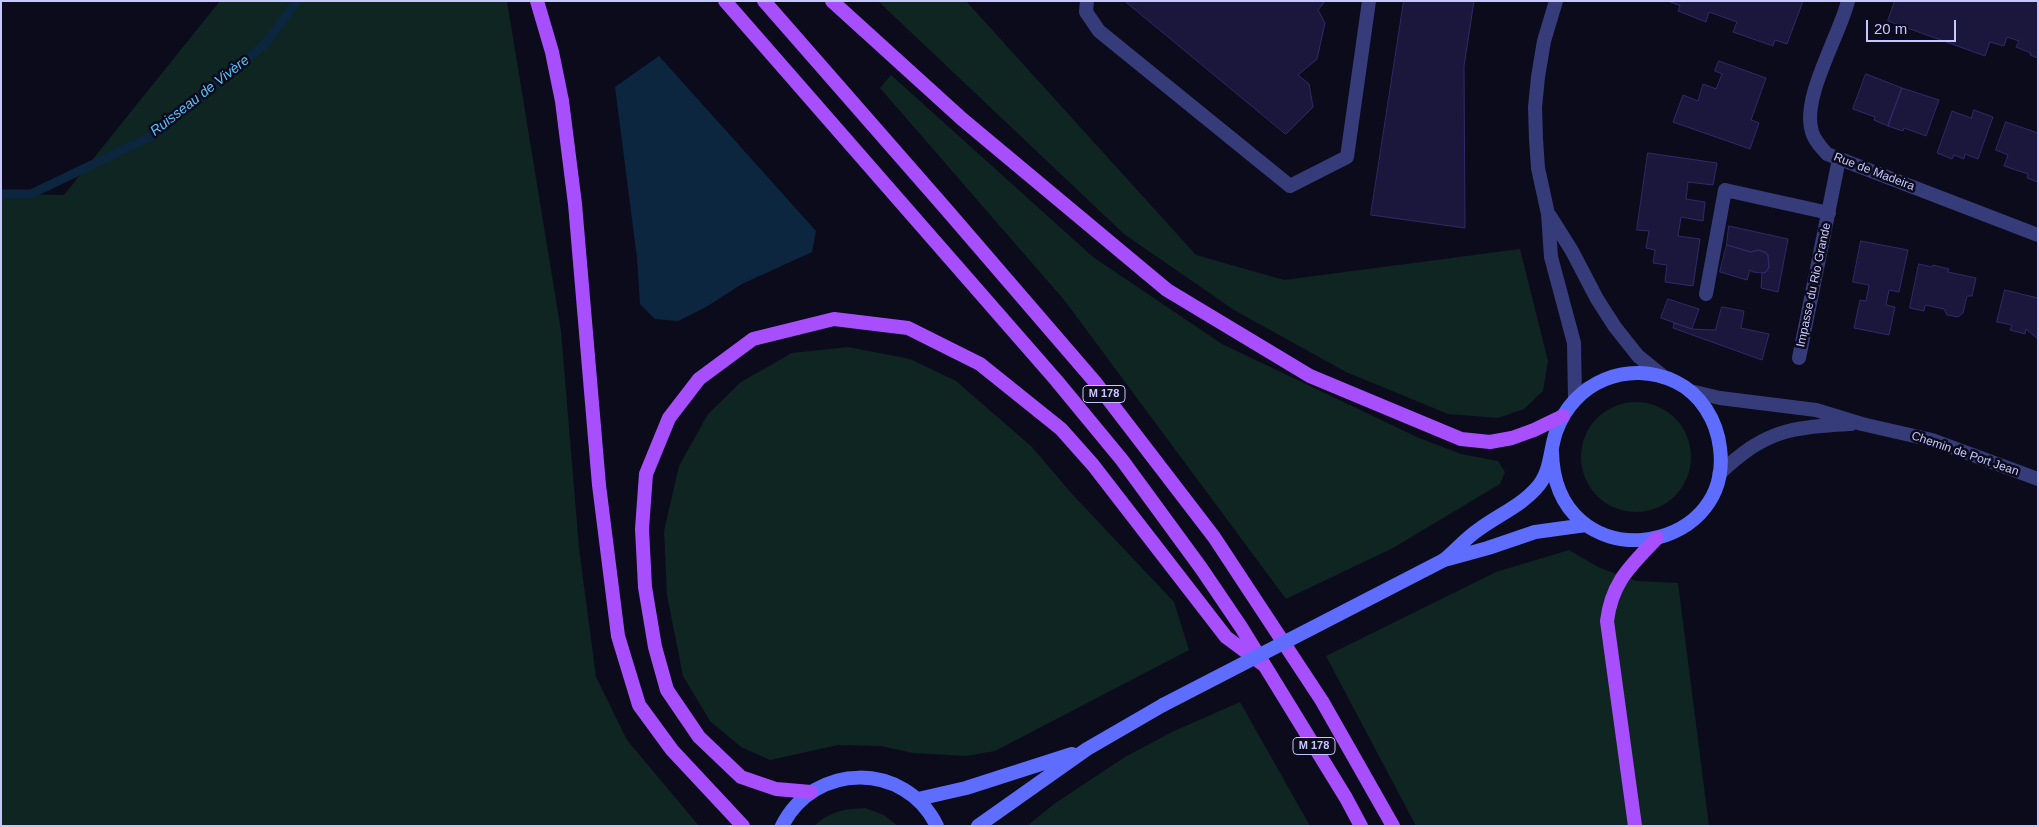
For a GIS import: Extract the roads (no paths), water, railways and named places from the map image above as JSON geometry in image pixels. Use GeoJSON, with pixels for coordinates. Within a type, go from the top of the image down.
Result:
{"type":"FeatureCollection","features":[{"type":"Feature","properties":{"kind":"main road"},"geometry":{"type":"LineString","coordinates":[[537,1],[552,52],[562,101],[572,176],[599,485],[618,636],[639,705],[672,750],[743,826]]}},
{"type":"Feature","properties":{"kind":"main road","name":"M 178"},"geometry":{"type":"LineString","coordinates":[[725,1],[1056,380],[1122,460],[1201,568],[1241,627],[1346,798],[1361,826]]}},
{"type":"Feature","properties":{"kind":"main road","name":"M 178"},"geometry":{"type":"LineString","coordinates":[[764,1],[946,208],[1095,382],[1214,537],[1322,701],[1393,826]]}},
{"type":"Feature","properties":{"kind":"main road"},"geometry":{"type":"LineString","coordinates":[[832,1],[962,119],[1167,290],[1310,376],[1461,439],[1490,442],[1512,438],[1563,416]]}},
{"type":"Feature","properties":{"kind":"main road"},"geometry":{"type":"LineString","coordinates":[[811,792],[776,789],[741,777],[699,737],[667,690],[655,647],[644,587],[642,529],[646,474],[669,418],[699,379],[754,340],[834,319],[908,328],[980,364],[1061,429],[1106,480],[1226,637],[1265,666]]}},
{"type":"Feature","properties":{"kind":"main road"},"geometry":{"type":"LineString","coordinates":[[1444,560],[1478,530],[1518,504],[1538,486],[1544,476],[1556,433],[1563,416],[1575,399],[1590,386],[1617,375],[1646,373],[1664,377],[1690,391],[1713,420],[1719,437],[1721,456],[1719,474],[1714,489],[1698,516],[1686,526],[1657,538],[1639,541],[1620,540],[1602,534],[1586,525],[1574,514],[1564,500],[1557,485],[1552,468],[1552,451]]}},
{"type":"Feature","properties":{"kind":"main road"},"geometry":{"type":"LineString","coordinates":[[978,826],[1087,749],[1163,705],[1444,560],[1535,532],[1586,525]]}},
{"type":"Feature","properties":{"kind":"main road"},"geometry":{"type":"LineString","coordinates":[[1635,826],[1607,621],[1609,604],[1614,590],[1624,575],[1657,538]]}},
{"type":"Feature","properties":{"kind":"main road"},"geometry":{"type":"LineString","coordinates":[[918,799],[966,788],[1087,749]]}},
{"type":"Feature","properties":{"kind":"main road"},"geometry":{"type":"LineString","coordinates":[[782,826],[789,812],[811,792],[833,781],[857,777],[882,780],[904,789],[918,799],[932,816],[937,826]]}},
{"type":"Feature","properties":{"kind":"street"},"geometry":{"type":"LineString","coordinates":[[1087,1],[1086,12],[1099,32],[1290,186],[1347,157],[1368,1]]}},
{"type":"Feature","properties":{"kind":"street"},"geometry":{"type":"LineString","coordinates":[[1556,3],[1544,41],[1535,107],[1538,168],[1548,214],[1552,257],[1574,343],[1575,399]]}},
{"type":"Feature","properties":{"kind":"street","name":"Rue de Madeira"},"geometry":{"type":"LineString","coordinates":[[1847,5],[1810,104],[1812,132],[1817,144],[1827,154],[1839,159],[2038,236]]}},
{"type":"Feature","properties":{"kind":"street","name":"Impasse du Rio Grande"},"geometry":{"type":"LineString","coordinates":[[1799,358],[1839,159]]}},
{"type":"Feature","properties":{"kind":"street","name":"Impasse du Rio Grande"},"geometry":{"type":"LineString","coordinates":[[1706,294],[1725,190],[1829,213]]}},
{"type":"Feature","properties":{"kind":"street"},"geometry":{"type":"LineString","coordinates":[[1548,214],[1572,251],[1615,327],[1638,356],[1664,377]]}},
{"type":"Feature","properties":{"kind":"street","name":"Chemin de Port Jean"},"geometry":{"type":"LineString","coordinates":[[1690,391],[1720,398],[1816,410],[1862,424],[1932,440],[2038,479]]}},
{"type":"Feature","properties":{"kind":"street","name":"Chemin de Port Jean"},"geometry":{"type":"LineString","coordinates":[[1719,474],[1740,455],[1768,437],[1806,427],[1862,424]]}},
{"type":"Feature","properties":{"kind":"water"},"geometry":{"type":"Polygon","coordinates":[[[659,56],[816,231],[812,252],[742,284],[706,307],[678,321],[655,319],[640,304],[637,258],[615,87],[659,56]]]}},
{"type":"Feature","properties":{"kind":"waterway","name":"Ruisseau de Vivère"},"geometry":{"type":"LineString","coordinates":[[1,194],[31,194],[156,134],[265,44],[297,1]]}}]}
